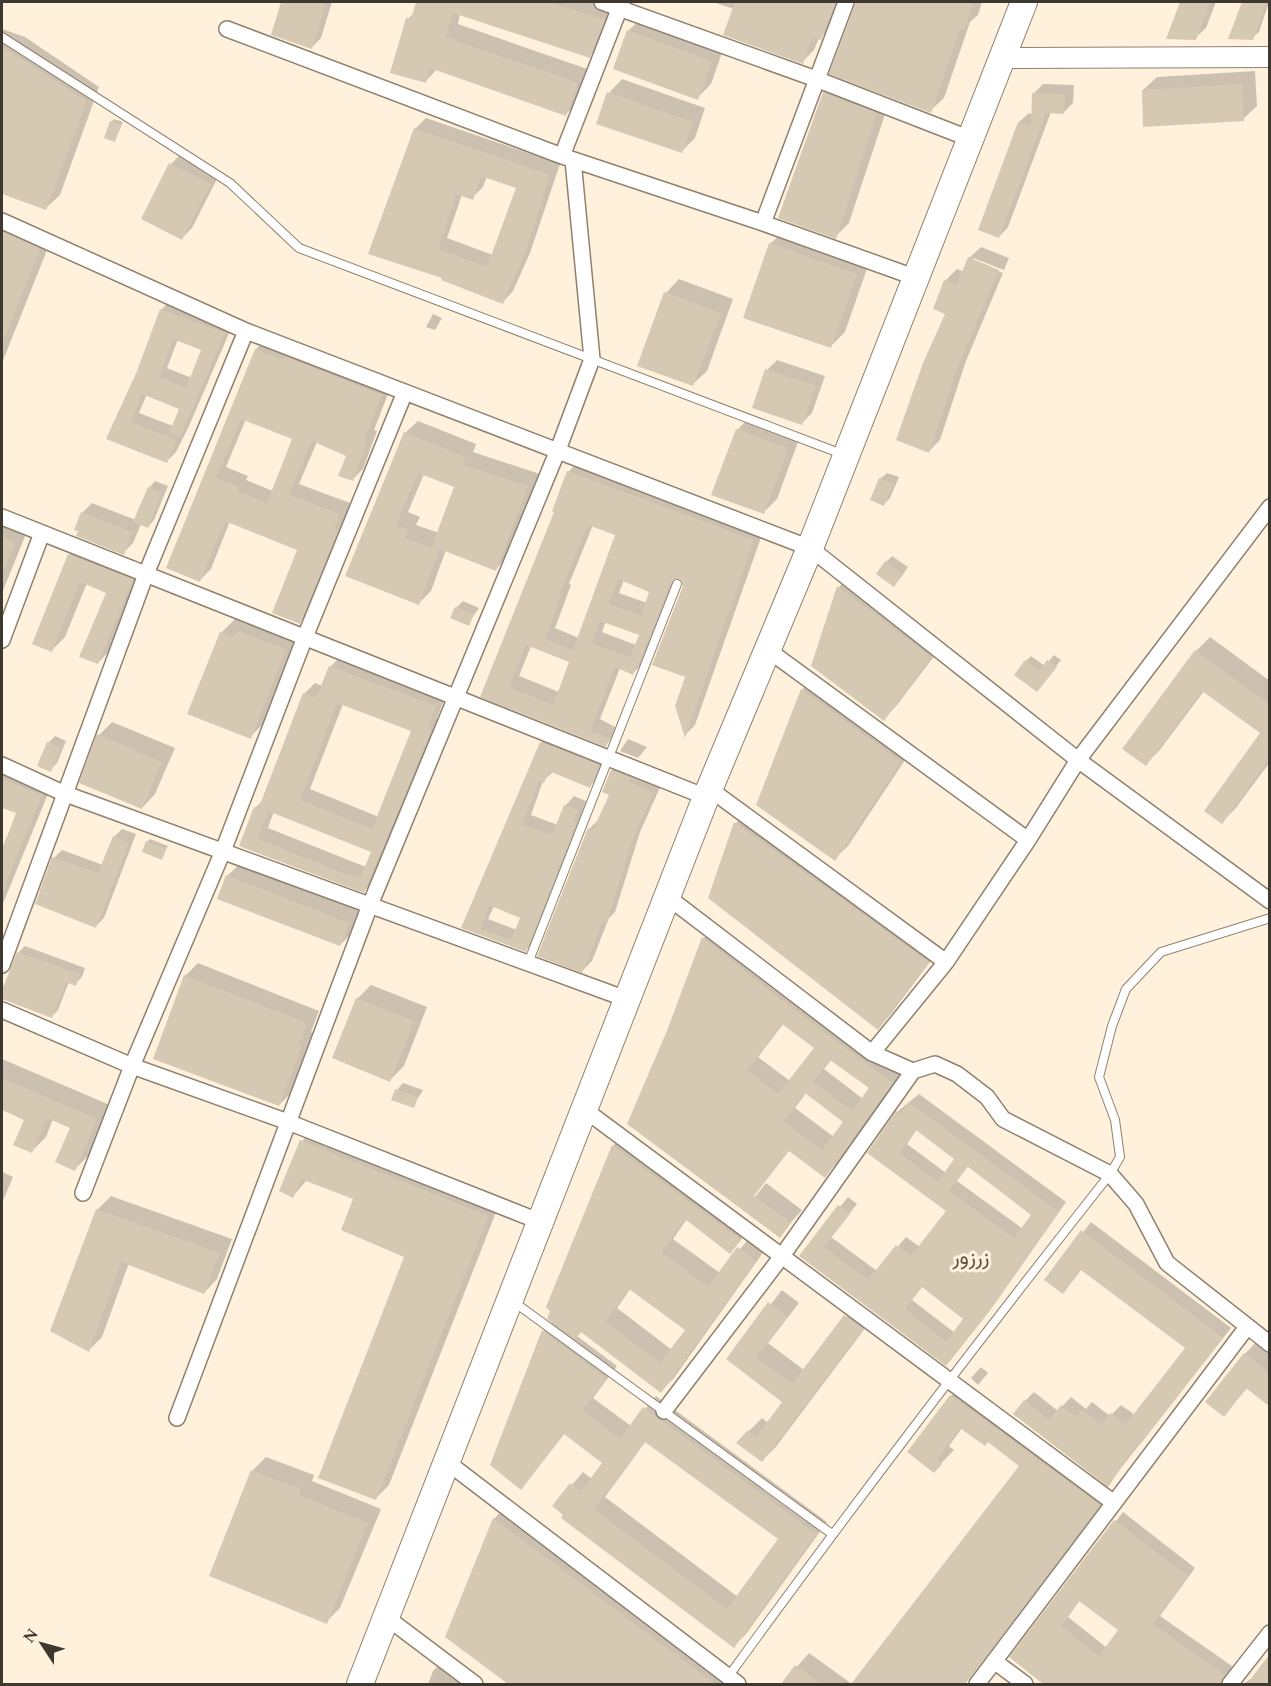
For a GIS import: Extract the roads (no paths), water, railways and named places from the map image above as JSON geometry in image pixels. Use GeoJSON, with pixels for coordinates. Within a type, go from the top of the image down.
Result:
{"type":"FeatureCollection","features":[{"type":"Feature","properties":{"kind":"main road"},"geometry":{"type":"LineString","coordinates":[[360,1684],[709,793],[810,548],[968,138],[1024,2]]}},
{"type":"Feature","properties":{"kind":"street"},"geometry":{"type":"LineString","coordinates":[[602,2],[621,5],[968,138]]}},
{"type":"Feature","properties":{"kind":"street"},"geometry":{"type":"LineString","coordinates":[[763,223],[846,2]]}},
{"type":"Feature","properties":{"kind":"street"},"geometry":{"type":"LineString","coordinates":[[177,1418],[370,905],[558,450],[592,359],[568,158],[621,5]]}},
{"type":"Feature","properties":{"kind":"street"},"geometry":{"type":"LineString","coordinates":[[227,29],[568,158],[763,223],[914,277]]}},
{"type":"Feature","properties":{"kind":"street"},"geometry":{"type":"LineString","coordinates":[[1000,58],[1269,57]]}},
{"type":"Feature","properties":{"kind":"street"},"geometry":{"type":"LineString","coordinates":[[2,221],[246,330],[810,548],[1078,759],[1269,901]]}},
{"type":"Feature","properties":{"kind":"street"},"geometry":{"type":"LineString","coordinates":[[2,965],[63,793],[146,574],[246,330]]}},
{"type":"Feature","properties":{"kind":"street"},"geometry":{"type":"LineString","coordinates":[[83,1193],[132,1066],[223,851],[305,637],[405,392]]}},
{"type":"Feature","properties":{"kind":"street"},"geometry":{"type":"LineString","coordinates":[[872,1053],[946,962],[1028,840],[1078,759],[1269,507]]}},
{"type":"Feature","properties":{"kind":"street"},"geometry":{"type":"LineString","coordinates":[[2,517],[609,758],[709,793],[946,962]]}},
{"type":"Feature","properties":{"kind":"street"},"geometry":{"type":"LineString","coordinates":[[2,640],[42,533]]}},
{"type":"Feature","properties":{"kind":"street"},"geometry":{"type":"LineString","coordinates":[[768,650],[1028,840]]}},
{"type":"Feature","properties":{"kind":"street"},"geometry":{"type":"LineString","coordinates":[[2,765],[63,793],[629,999]]}},
{"type":"Feature","properties":{"kind":"street"},"geometry":{"type":"LineString","coordinates":[[669,898],[872,1053],[913,1071]]}},
{"type":"Feature","properties":{"kind":"street"},"geometry":{"type":"LineString","coordinates":[[2,1010],[132,1066],[288,1122],[541,1222]]}},
{"type":"Feature","properties":{"kind":"street"},"geometry":{"type":"LineString","coordinates":[[664,1411],[782,1256],[913,1071],[935,1064],[957,1074],[987,1096],[1003,1119],[1110,1174],[1136,1204],[1167,1263],[1269,1344]]}},
{"type":"Feature","properties":{"kind":"street"},"geometry":{"type":"LineString","coordinates":[[585,1110],[1114,1503]]}},
{"type":"Feature","properties":{"kind":"street"},"geometry":{"type":"LineString","coordinates":[[977,1684],[1247,1327]]}},
{"type":"Feature","properties":{"kind":"street"},"geometry":{"type":"LineString","coordinates":[[447,1462],[733,1681]]}},
{"type":"Feature","properties":{"kind":"street"},"geometry":{"type":"LineString","coordinates":[[386,1617],[475,1684]]}},
{"type":"Feature","properties":{"kind":"street"},"geometry":{"type":"LineString","coordinates":[[1230,1684],[1269,1633]]}},
{"type":"Feature","properties":{"kind":"street"},"geometry":{"type":"LineString","coordinates":[[994,1661],[1025,1684]]}},
{"type":"Feature","properties":{"kind":"lane"},"geometry":{"type":"LineString","coordinates":[[2,37],[230,183],[299,248],[845,456]]}},
{"type":"Feature","properties":{"kind":"lane"},"geometry":{"type":"LineString","coordinates":[[528,963],[676,584]]}},
{"type":"Feature","properties":{"kind":"lane"},"geometry":{"type":"LineString","coordinates":[[733,1681],[832,1534],[948,1380],[1110,1174],[1120,1157],[1115,1119],[1099,1077],[1112,1026],[1126,989],[1161,952],[1269,918]]}},
{"type":"Feature","properties":{"kind":"lane"},"geometry":{"type":"LineString","coordinates":[[511,1299],[832,1534]]}},
{"type":"Feature","properties":{"kind":"district","name":"زرزور"},"geometry":{"type":"Point","coordinates":[971,1257]}}]}
